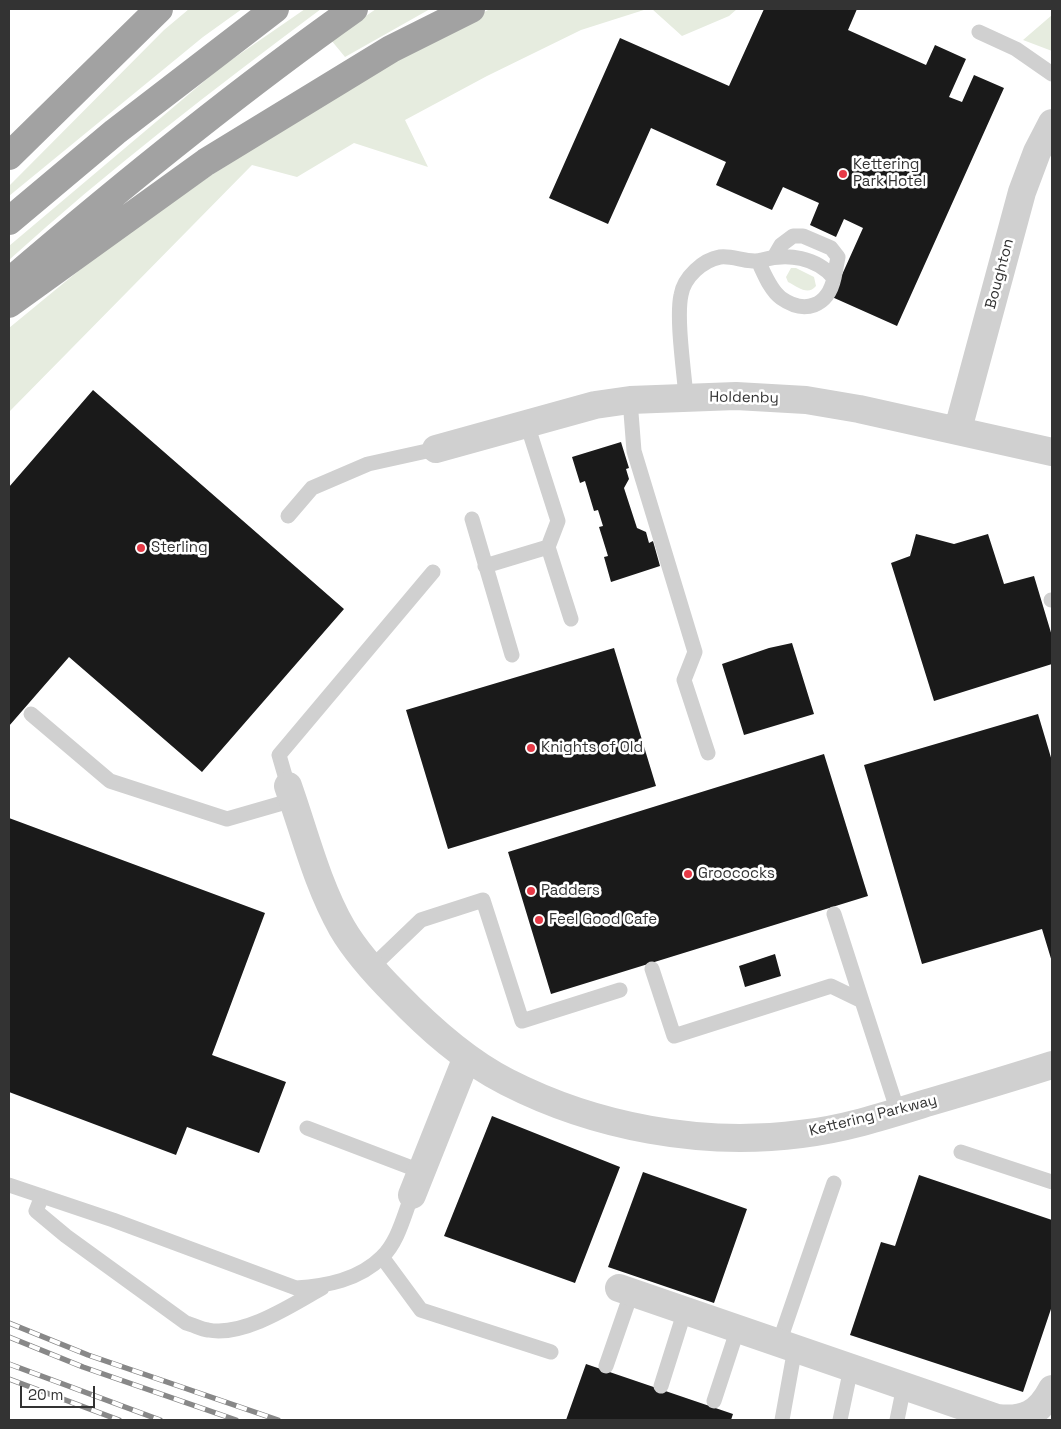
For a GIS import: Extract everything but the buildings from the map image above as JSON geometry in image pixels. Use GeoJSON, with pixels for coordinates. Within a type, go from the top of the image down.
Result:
{"type":"FeatureCollection","features":[{"type":"Feature","properties":{"kind":"highway"},"geometry":{"type":"LineString","coordinates":[[9,156],[159,9]]}},
{"type":"Feature","properties":{"kind":"highway"},"geometry":{"type":"LineString","coordinates":[[9,221],[115,132],[275,9]]}},
{"type":"Feature","properties":{"kind":"highway"},"geometry":{"type":"LineString","coordinates":[[9,282],[113,192],[206,119],[354,9]]}},
{"type":"Feature","properties":{"kind":"highway"},"geometry":{"type":"LineString","coordinates":[[9,304],[206,162],[391,49],[471,9]]}},
{"type":"Feature","properties":{"kind":"street","name":"Boughton"},"geometry":{"type":"LineString","coordinates":[[958,429],[1020,199],[1037,152],[1052,123]]}},
{"type":"Feature","properties":{"kind":"street","name":"Holdenby"},"geometry":{"type":"LineString","coordinates":[[436,449],[595,405],[630,400],[736,396],[806,400],[958,429],[1052,452]]}},
{"type":"Feature","properties":{"kind":"street","name":"Kettering Parkway"},"geometry":{"type":"LineString","coordinates":[[291,793],[320,880],[342,928],[371,968],[438,1034],[468,1057],[506,1082],[550,1101],[600,1118],[648,1130],[677,1134],[755,1138],[801,1134],[842,1127],[1052,1065]]}},
{"type":"Feature","properties":{"kind":"street"},"geometry":{"type":"LineString","coordinates":[[416,1183],[468,1057]]}},
{"type":"Feature","properties":{"kind":"street"},"geometry":{"type":"LineString","coordinates":[[626,1289],[997,1419],[1015,1420],[1030,1415],[1047,1400],[1052,1389]]}},
{"type":"Feature","properties":{"kind":"lane"},"geometry":{"type":"LineString","coordinates":[[979,32],[1016,49],[1052,74]]}},
{"type":"Feature","properties":{"kind":"lane"},"geometry":{"type":"LineString","coordinates":[[758,261],[774,291],[782,298],[802,305],[812,306],[822,302],[831,292],[838,258],[831,248],[803,236],[792,236],[781,245],[774,257]]}},
{"type":"Feature","properties":{"kind":"lane"},"geometry":{"type":"LineString","coordinates":[[686,397],[680,313],[681,294],[688,277],[706,262],[720,257],[758,261],[774,257],[794,256],[826,268],[834,278]]}},
{"type":"Feature","properties":{"kind":"lane"},"geometry":{"type":"LineString","coordinates":[[630,400],[634,451],[695,652],[684,680],[708,754]]}},
{"type":"Feature","properties":{"kind":"lane"},"geometry":{"type":"LineString","coordinates":[[527,424],[558,521],[548,547],[571,619]]}},
{"type":"Feature","properties":{"kind":"lane"},"geometry":{"type":"LineString","coordinates":[[288,516],[312,488],[368,464],[436,449]]}},
{"type":"Feature","properties":{"kind":"lane"},"geometry":{"type":"LineString","coordinates":[[472,519],[512,655]]}},
{"type":"Feature","properties":{"kind":"lane"},"geometry":{"type":"LineString","coordinates":[[486,566],[548,547]]}},
{"type":"Feature","properties":{"kind":"lane"},"geometry":{"type":"LineString","coordinates":[[31,714],[110,781],[227,819],[291,793],[279,755],[433,572]]}},
{"type":"Feature","properties":{"kind":"lane"},"geometry":{"type":"LineString","coordinates":[[371,968],[421,920],[483,900],[522,1021],[620,990]]}},
{"type":"Feature","properties":{"kind":"lane"},"geometry":{"type":"LineString","coordinates":[[834,914],[898,1112]]}},
{"type":"Feature","properties":{"kind":"lane"},"geometry":{"type":"LineString","coordinates":[[652,969],[674,1036],[831,986],[862,1001]]}},
{"type":"Feature","properties":{"kind":"lane"},"geometry":{"type":"LineString","coordinates":[[42,1196],[36,1210],[66,1236],[186,1323],[209,1330],[237,1330],[276,1314],[328,1285],[354,1276],[382,1257],[398,1233],[416,1183],[307,1128]]}},
{"type":"Feature","properties":{"kind":"lane"},"geometry":{"type":"LineString","coordinates":[[961,1152],[1052,1182]]}},
{"type":"Feature","properties":{"kind":"lane"},"geometry":{"type":"LineString","coordinates":[[782,1420],[787,1345],[834,1183]]}},
{"type":"Feature","properties":{"kind":"lane"},"geometry":{"type":"LineString","coordinates":[[9,1185],[113,1220],[296,1288],[328,1285]]}},
{"type":"Feature","properties":{"kind":"lane"},"geometry":{"type":"LineString","coordinates":[[382,1257],[421,1310],[551,1352]]}},
{"type":"Feature","properties":{"kind":"lane"},"geometry":{"type":"LineString","coordinates":[[606,1366],[626,1289]]}},
{"type":"Feature","properties":{"kind":"lane"},"geometry":{"type":"LineString","coordinates":[[661,1386],[686,1310]]}},
{"type":"Feature","properties":{"kind":"lane"},"geometry":{"type":"LineString","coordinates":[[714,1401],[738,1328]]}},
{"type":"Feature","properties":{"kind":"lane"},"geometry":{"type":"LineString","coordinates":[[840,1420],[851,1368]]}},
{"type":"Feature","properties":{"kind":"lane"},"geometry":{"type":"LineString","coordinates":[[898,1420],[904,1386]]}},
{"type":"Feature","properties":{"kind":"shaded area"},"geometry":{"type":"Polygon","coordinates":[[[189,9],[242,9],[203,37],[9,196],[9,186],[164,30],[189,9]]]}},
{"type":"Feature","properties":{"kind":"shaded area"},"geometry":{"type":"Polygon","coordinates":[[[305,9],[321,9],[162,131],[84,194],[9,260],[9,246],[221,67],[305,9]]]}},
{"type":"Feature","properties":{"kind":"shaded area"},"geometry":{"type":"Polygon","coordinates":[[[376,9],[430,9],[345,57],[331,40],[376,9]]]}},
{"type":"Feature","properties":{"kind":"shaded area"},"geometry":{"type":"Polygon","coordinates":[[[490,9],[647,9],[581,30],[487,76],[405,120],[428,167],[354,143],[297,177],[252,165],[9,412],[9,328],[99,254],[210,176],[381,67],[490,9]]]}},
{"type":"Feature","properties":{"kind":"shaded area"},"geometry":{"type":"Polygon","coordinates":[[[652,9],[737,9],[729,16],[682,36],[652,9]]]}},
{"type":"Feature","properties":{"kind":"shaded area"},"geometry":{"type":"Polygon","coordinates":[[[1052,15],[1052,51],[1023,40],[1052,15]]]}},
{"type":"Feature","properties":{"kind":"shaded area"},"geometry":{"type":"Polygon","coordinates":[[[791,268],[796,268],[814,277],[816,286],[813,289],[806,290],[788,282],[786,277],[791,268]]]}},
{"type":"Feature","properties":{"kind":"railway"},"geometry":{"type":"LineString","coordinates":[[9,1323],[88,1355],[278,1420]]}},
{"type":"Feature","properties":{"kind":"railway"},"geometry":{"type":"LineString","coordinates":[[9,1337],[83,1367],[236,1420]]}},
{"type":"Feature","properties":{"kind":"railway"},"geometry":{"type":"LineString","coordinates":[[9,1364],[160,1420]]}},
{"type":"Feature","properties":{"kind":"railway"},"geometry":{"type":"LineString","coordinates":[[9,1379],[119,1420]]}},
{"type":"Feature","properties":{"kind":"place","name":"Kettering Park Hotel"},"geometry":{"type":"Point","coordinates":[843,174]}},
{"type":"Feature","properties":{"kind":"place","name":"Sterling"},"geometry":{"type":"Point","coordinates":[141,548]}},
{"type":"Feature","properties":{"kind":"place","name":"Knights of Old"},"geometry":{"type":"Point","coordinates":[531,748]}},
{"type":"Feature","properties":{"kind":"place","name":"Groococks"},"geometry":{"type":"Point","coordinates":[688,874]}},
{"type":"Feature","properties":{"kind":"place","name":"Padders"},"geometry":{"type":"Point","coordinates":[531,891]}},
{"type":"Feature","properties":{"kind":"place","name":"Feel Good Cafe"},"geometry":{"type":"Point","coordinates":[539,920]}}]}
